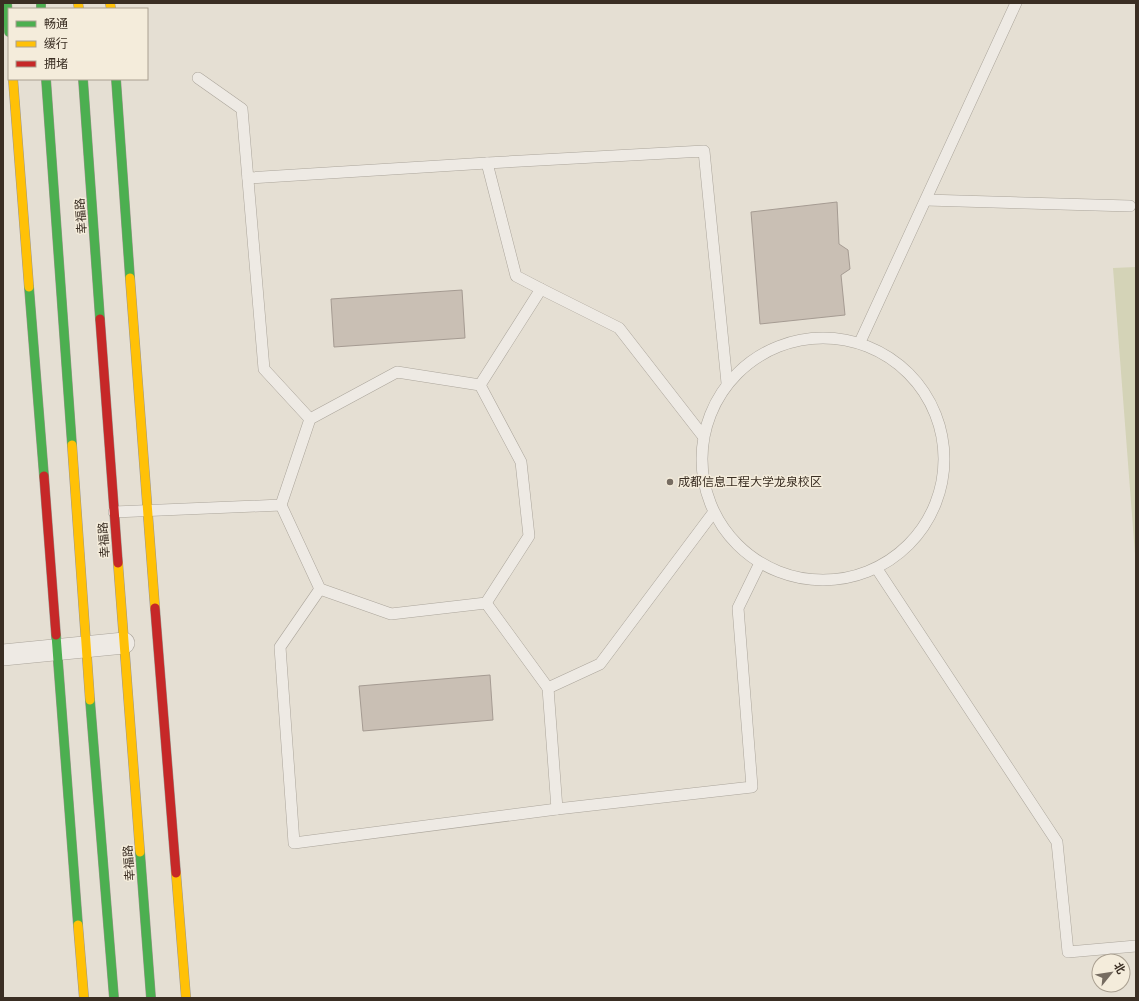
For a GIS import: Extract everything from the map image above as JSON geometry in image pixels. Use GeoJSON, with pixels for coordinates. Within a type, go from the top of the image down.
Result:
{"type":"FeatureCollection","features":[{"type":"Feature","properties":{"kind":"street"},"geometry":{"type":"LineString","coordinates":[[7,3],[8,18]]}},
{"type":"Feature","properties":{"kind":"street"},"geometry":{"type":"LineString","coordinates":[[13,80],[84,998]]}},
{"type":"Feature","properties":{"kind":"street"},"geometry":{"type":"LineString","coordinates":[[46,80],[86,647],[114,998]]}},
{"type":"Feature","properties":{"kind":"street","name":"幸福路"},"geometry":{"type":"LineString","coordinates":[[84,80],[114,512],[151,998]]}},
{"type":"Feature","properties":{"kind":"street"},"geometry":{"type":"LineString","coordinates":[[116,80],[147,510],[186,998]]}},
{"type":"Feature","properties":{"kind":"street"},"geometry":{"type":"LineString","coordinates":[[3,655],[124,643]]}},
{"type":"Feature","properties":{"kind":"lane"},"geometry":{"type":"LineString","coordinates":[[860,342],[1016,3]]}},
{"type":"Feature","properties":{"kind":"lane"},"geometry":{"type":"LineString","coordinates":[[198,78],[242,109],[264,369],[310,419]]}},
{"type":"Feature","properties":{"kind":"lane"},"geometry":{"type":"LineString","coordinates":[[248,178],[704,151],[727,383]]}},
{"type":"Feature","properties":{"kind":"lane"},"geometry":{"type":"LineString","coordinates":[[487,163],[516,276],[619,328],[703,436]]}},
{"type":"Feature","properties":{"kind":"lane"},"geometry":{"type":"LineString","coordinates":[[926,200],[1130,206]]}},
{"type":"Feature","properties":{"kind":"lane"},"geometry":{"type":"LineString","coordinates":[[480,385],[541,289]]}},
{"type":"Feature","properties":{"kind":"lane"},"geometry":{"type":"LineString","coordinates":[[823,336],[860,342],[897,361],[925,392],[942,430],[945,471],[934,511],[911,545],[877,569],[838,581],[798,579],[760,564],[733,542],[713,513],[702,476],[703,436],[711,408],[727,383],[754,358],[787,342],[823,336]]}},
{"type":"Feature","properties":{"kind":"lane"},"geometry":{"type":"LineString","coordinates":[[480,385],[397,372],[310,419],[281,505],[320,589],[391,614],[486,603]]}},
{"type":"Feature","properties":{"kind":"lane"},"geometry":{"type":"LineString","coordinates":[[480,385],[521,462],[529,536],[486,603]]}},
{"type":"Feature","properties":{"kind":"lane"},"geometry":{"type":"LineString","coordinates":[[114,512],[281,505]]}},
{"type":"Feature","properties":{"kind":"lane"},"geometry":{"type":"LineString","coordinates":[[548,688],[600,664],[713,513]]}},
{"type":"Feature","properties":{"kind":"lane"},"geometry":{"type":"LineString","coordinates":[[320,589],[280,647],[294,843],[557,809],[752,788],[738,608],[760,564]]}},
{"type":"Feature","properties":{"kind":"lane"},"geometry":{"type":"LineString","coordinates":[[877,569],[1057,842],[1068,952],[1136,946]]}},
{"type":"Feature","properties":{"kind":"lane"},"geometry":{"type":"LineString","coordinates":[[486,603],[548,688],[557,809]]}},
{"type":"Feature","properties":{"kind":"green space"},"geometry":{"type":"Polygon","coordinates":[[[1136,267],[1136,567],[1113,268],[1136,267]]]}},
{"type":"Feature","properties":{"kind":"building"},"geometry":{"type":"Polygon","coordinates":[[[837,202],[839,244],[848,250],[850,269],[841,275],[845,315],[760,324],[751,212],[837,202]]]}},
{"type":"Feature","properties":{"kind":"building"},"geometry":{"type":"Polygon","coordinates":[[[462,290],[465,338],[334,347],[331,299],[462,290]]]}},
{"type":"Feature","properties":{"kind":"building"},"geometry":{"type":"Polygon","coordinates":[[[490,675],[493,720],[363,731],[359,686],[490,675]]]}},
{"type":"Feature","properties":{"kind":"traffic: fast"},"geometry":{"type":"LineString","coordinates":[[7,3],[8,18]]}},
{"type":"Feature","properties":{"kind":"traffic: fast"},"geometry":{"type":"LineString","coordinates":[[41,3],[41,8]]}},
{"type":"Feature","properties":{"kind":"traffic: fast"},"geometry":{"type":"LineString","coordinates":[[46,80],[72,445]]}},
{"type":"Feature","properties":{"kind":"traffic: fast"},"geometry":{"type":"LineString","coordinates":[[83,80],[100,319]]}},
{"type":"Feature","properties":{"kind":"traffic: fast"},"geometry":{"type":"LineString","coordinates":[[116,80],[130,278]]}},
{"type":"Feature","properties":{"kind":"traffic: fast"},"geometry":{"type":"LineString","coordinates":[[29,287],[44,476]]}},
{"type":"Feature","properties":{"kind":"traffic: fast"},"geometry":{"type":"LineString","coordinates":[[56,635],[78,925]]}},
{"type":"Feature","properties":{"kind":"traffic: fast"},"geometry":{"type":"LineString","coordinates":[[90,700],[114,998]]}},
{"type":"Feature","properties":{"kind":"traffic: fast"},"geometry":{"type":"LineString","coordinates":[[140,852],[151,998]]}},
{"type":"Feature","properties":{"kind":"traffic: slow"},"geometry":{"type":"LineString","coordinates":[[78,3],[79,8]]}},
{"type":"Feature","properties":{"kind":"traffic: slow"},"geometry":{"type":"LineString","coordinates":[[110,3],[111,8]]}},
{"type":"Feature","properties":{"kind":"traffic: slow"},"geometry":{"type":"LineString","coordinates":[[13,80],[29,287]]}},
{"type":"Feature","properties":{"kind":"traffic: slow"},"geometry":{"type":"LineString","coordinates":[[130,278],[155,608]]}},
{"type":"Feature","properties":{"kind":"traffic: slow"},"geometry":{"type":"LineString","coordinates":[[72,445],[90,700]]}},
{"type":"Feature","properties":{"kind":"traffic: slow"},"geometry":{"type":"LineString","coordinates":[[118,563],[140,852]]}},
{"type":"Feature","properties":{"kind":"traffic: slow"},"geometry":{"type":"LineString","coordinates":[[176,873],[186,998]]}},
{"type":"Feature","properties":{"kind":"traffic: slow"},"geometry":{"type":"LineString","coordinates":[[78,925],[84,998]]}},
{"type":"Feature","properties":{"kind":"traffic: jam"},"geometry":{"type":"LineString","coordinates":[[100,319],[118,563]]}},
{"type":"Feature","properties":{"kind":"traffic: jam"},"geometry":{"type":"LineString","coordinates":[[44,476],[56,635]]}},
{"type":"Feature","properties":{"kind":"traffic: jam"},"geometry":{"type":"LineString","coordinates":[[155,608],[176,873]]}},
{"type":"Feature","properties":{"kind":"place","name":"成都信息工程大学龙泉校区"},"geometry":{"type":"Point","coordinates":[670,482]}}]}
